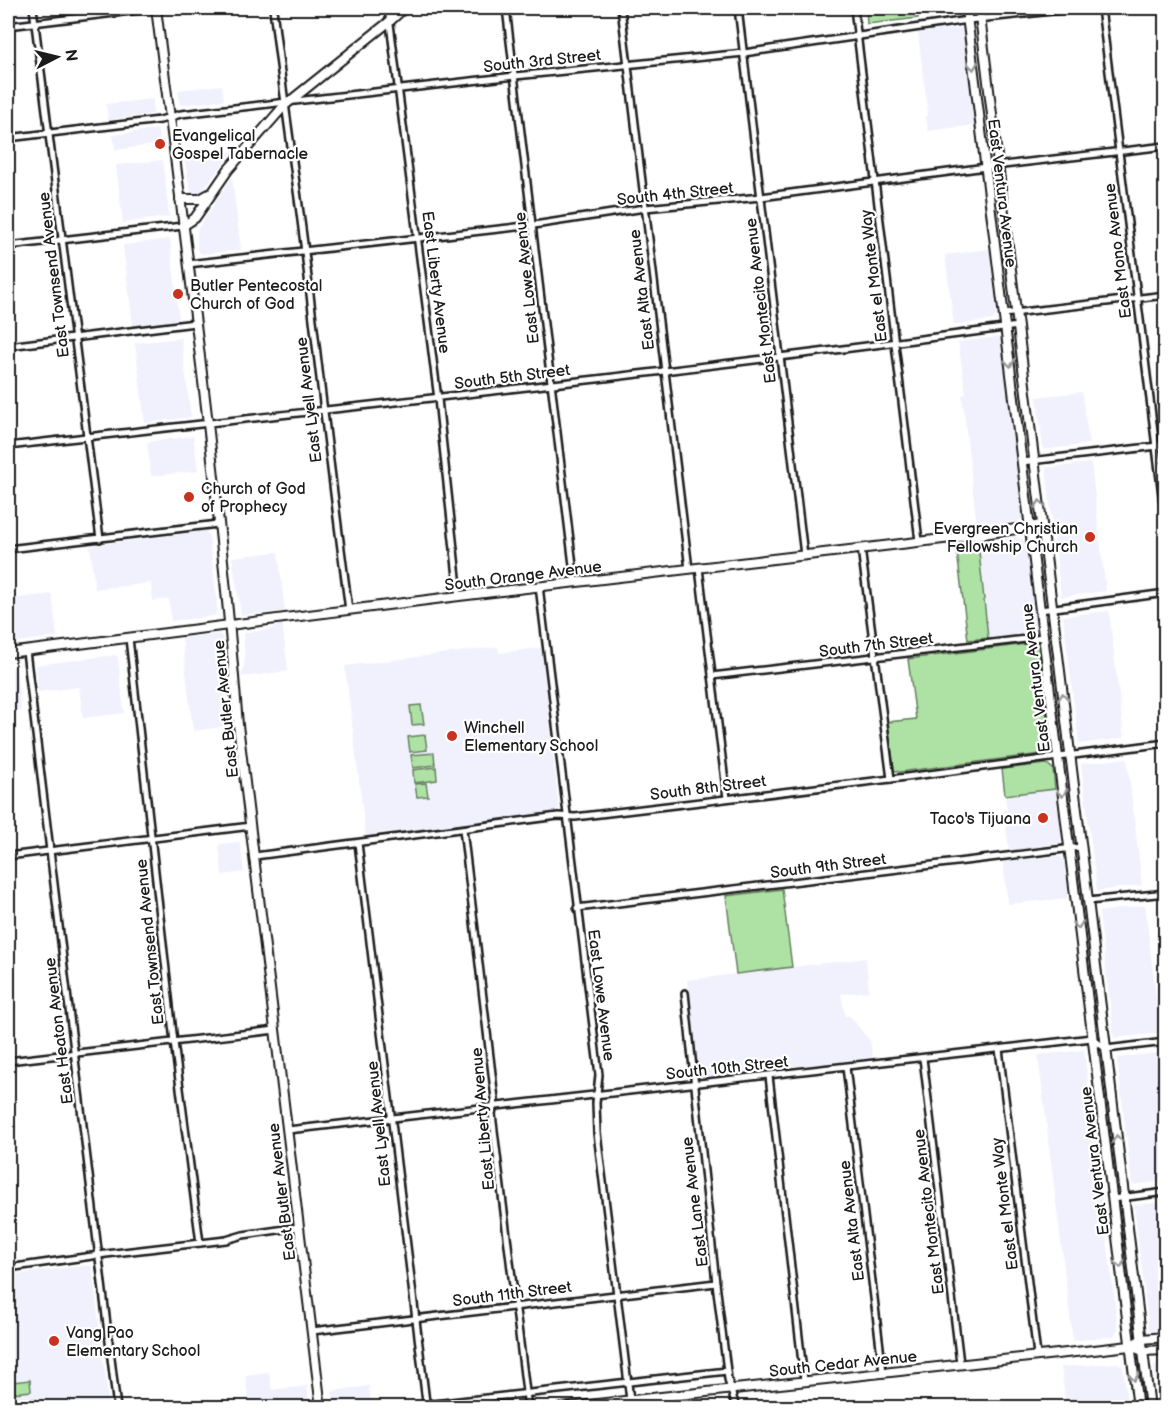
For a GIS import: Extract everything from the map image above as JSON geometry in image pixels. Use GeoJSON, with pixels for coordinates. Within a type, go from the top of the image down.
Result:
{"type":"FeatureCollection","features":[{"type":"Feature","properties":{"kind":"main road","name":"East Butler Avenue"},"geometry":{"type":"LineString","coordinates":[[156,8],[230,625],[238,725],[321,1407]]}},
{"type":"Feature","properties":{"kind":"main road"},"geometry":{"type":"LineString","coordinates":[[183,226],[195,218],[245,150],[286,103],[404,8]]}},
{"type":"Feature","properties":{"kind":"main road","name":"East Ventura Avenue"},"geometry":{"type":"LineString","coordinates":[[966,8],[1138,1407]]}},
{"type":"Feature","properties":{"kind":"main road","name":"East Ventura Avenue"},"geometry":{"type":"LineString","coordinates":[[979,8],[1150,1407]]}},
{"type":"Feature","properties":{"kind":"main road"},"geometry":{"type":"LineString","coordinates":[[180,199],[200,199],[211,194]]}},
{"type":"Feature","properties":{"kind":"main road","name":"South Orange Avenue"},"geometry":{"type":"LineString","coordinates":[[8,653],[1042,525]]}},
{"type":"Feature","properties":{"kind":"main road","name":"South Cedar Avenue"},"geometry":{"type":"LineString","coordinates":[[560,1407],[630,1404],[804,1380],[1130,1346],[1142,1339],[1166,1337]]}},
{"type":"Feature","properties":{"kind":"main road","name":"South Cedar Avenue"},"geometry":{"type":"LineString","coordinates":[[1130,1346],[1143,1351],[1166,1350]]}},
{"type":"Feature","properties":{"kind":"street","name":"East Townsend Avenue"},"geometry":{"type":"LineString","coordinates":[[33,8],[100,539]]}},
{"type":"Feature","properties":{"kind":"street"},"geometry":{"type":"LineString","coordinates":[[8,26],[156,8]]}},
{"type":"Feature","properties":{"kind":"street","name":"East Lyell Avenue"},"geometry":{"type":"LineString","coordinates":[[273,8],[349,610]]}},
{"type":"Feature","properties":{"kind":"street","name":"East Liberty Avenue"},"geometry":{"type":"LineString","coordinates":[[388,8],[438,399],[459,596]]}},
{"type":"Feature","properties":{"kind":"street","name":"East Lowe Avenue"},"geometry":{"type":"LineString","coordinates":[[506,8],[534,225],[575,582]]}},
{"type":"Feature","properties":{"kind":"street","name":"East Alta Avenue"},"geometry":{"type":"LineString","coordinates":[[621,8],[689,569]]}},
{"type":"Feature","properties":{"kind":"street","name":"East Montecito Avenue"},"geometry":{"type":"LineString","coordinates":[[738,8],[804,555]]}},
{"type":"Feature","properties":{"kind":"street","name":"East el Monte Way"},"geometry":{"type":"LineString","coordinates":[[854,8],[919,541]]}},
{"type":"Feature","properties":{"kind":"street","name":"South 3rd Street"},"geometry":{"type":"LineString","coordinates":[[8,138],[160,120],[181,114],[515,76],[744,53],[968,20],[1080,8]]}},
{"type":"Feature","properties":{"kind":"street","name":"East Mono Avenue"},"geometry":{"type":"LineString","coordinates":[[1101,8],[1166,527]]}},
{"type":"Feature","properties":{"kind":"street","name":"South 4th Street"},"geometry":{"type":"LineString","coordinates":[[188,264],[534,225],[645,208],[761,197],[1166,146]]}},
{"type":"Feature","properties":{"kind":"street"},"geometry":{"type":"LineString","coordinates":[[8,246],[183,226]]}},
{"type":"Feature","properties":{"kind":"street"},"geometry":{"type":"LineString","coordinates":[[1004,314],[1166,295]]}},
{"type":"Feature","properties":{"kind":"street"},"geometry":{"type":"LineString","coordinates":[[8,346],[195,323]]}},
{"type":"Feature","properties":{"kind":"street","name":"South 5th Street"},"geometry":{"type":"LineString","coordinates":[[8,446],[206,422],[438,399],[1018,326]]}},
{"type":"Feature","properties":{"kind":"street"},"geometry":{"type":"LineString","coordinates":[[1022,462],[1166,445]]}},
{"type":"Feature","properties":{"kind":"street"},"geometry":{"type":"LineString","coordinates":[[8,549],[218,524]]}},
{"type":"Feature","properties":{"kind":"street"},"geometry":{"type":"LineString","coordinates":[[861,548],[891,779]]}},
{"type":"Feature","properties":{"kind":"street"},"geometry":{"type":"LineString","coordinates":[[699,568],[727,798]]}},
{"type":"Feature","properties":{"kind":"street","name":"East Lowe Avenue"},"geometry":{"type":"LineString","coordinates":[[539,586],[599,1075],[597,1133],[630,1404]]}},
{"type":"Feature","properties":{"kind":"street"},"geometry":{"type":"LineString","coordinates":[[1040,610],[1166,593]]}},
{"type":"Feature","properties":{"kind":"street","name":"South 7th Street"},"geometry":{"type":"LineString","coordinates":[[712,676],[1043,637]]}},
{"type":"Feature","properties":{"kind":"street","name":"East Townsend Avenue"},"geometry":{"type":"LineString","coordinates":[[129,638],[174,1042],[200,1243]]}},
{"type":"Feature","properties":{"kind":"street","name":"East Heaton Avenue"},"geometry":{"type":"LineString","coordinates":[[26,651],[117,1407]]}},
{"type":"Feature","properties":{"kind":"street","name":"South 8th Street"},"geometry":{"type":"LineString","coordinates":[[255,856],[566,816],[891,779],[1166,743]]}},
{"type":"Feature","properties":{"kind":"street"},"geometry":{"type":"LineString","coordinates":[[8,856],[251,826]]}},
{"type":"Feature","properties":{"kind":"street","name":"East Liberty Avenue"},"geometry":{"type":"LineString","coordinates":[[463,829],[495,1099],[492,1114],[528,1407]]}},
{"type":"Feature","properties":{"kind":"street","name":"East Lyell Avenue"},"geometry":{"type":"LineString","coordinates":[[358,843],[426,1402],[433,1404],[526,1394]]}},
{"type":"Feature","properties":{"kind":"street","name":"South 9th Street"},"geometry":{"type":"LineString","coordinates":[[577,908],[1081,847]]}},
{"type":"Feature","properties":{"kind":"street"},"geometry":{"type":"LineString","coordinates":[[1088,901],[1166,893]]}},
{"type":"Feature","properties":{"kind":"street","name":"East Lane Avenue"},"geometry":{"type":"LineString","coordinates":[[685,993],[716,1283],[727,1371],[736,1407]]}},
{"type":"Feature","properties":{"kind":"street"},"geometry":{"type":"LineString","coordinates":[[8,1061],[276,1030]]}},
{"type":"Feature","properties":{"kind":"street"},"geometry":{"type":"LineString","coordinates":[[1092,1038],[1106,1049],[1166,1042]]}},
{"type":"Feature","properties":{"kind":"street","name":"South 10th Street"},"geometry":{"type":"LineString","coordinates":[[288,1130],[1092,1038]]}},
{"type":"Feature","properties":{"kind":"street","name":"East el Monte Way"},"geometry":{"type":"LineString","coordinates":[[999,1049],[1036,1355]]}},
{"type":"Feature","properties":{"kind":"street","name":"East Montecito Avenue"},"geometry":{"type":"LineString","coordinates":[[923,1058],[960,1363]]}},
{"type":"Feature","properties":{"kind":"street","name":"East Alta Avenue"},"geometry":{"type":"LineString","coordinates":[[846,1067],[883,1372]]}},
{"type":"Feature","properties":{"kind":"street"},"geometry":{"type":"LineString","coordinates":[[769,1076],[804,1380]]}},
{"type":"Feature","properties":{"kind":"street"},"geometry":{"type":"LineString","coordinates":[[1112,1199],[1166,1192]]}},
{"type":"Feature","properties":{"kind":"street"},"geometry":{"type":"LineString","coordinates":[[8,1269],[299,1227]]}},
{"type":"Feature","properties":{"kind":"street","name":"South 11th Street"},"geometry":{"type":"LineString","coordinates":[[312,1331],[716,1283]]}},
{"type":"Feature","properties":{"kind":"street"},"geometry":{"type":"LineString","coordinates":[[526,1394],[727,1371]]}},
{"type":"Feature","properties":{"kind":"shaded area"},"geometry":{"type":"Polygon","coordinates":[[[8,8],[26,8],[27,12],[24,16],[8,17],[8,8]]]}},
{"type":"Feature","properties":{"kind":"shaded area"},"geometry":{"type":"Polygon","coordinates":[[[960,28],[963,31],[974,125],[928,131],[918,33],[960,28]]]}},
{"type":"Feature","properties":{"kind":"shaded area"},"geometry":{"type":"Polygon","coordinates":[[[222,85],[224,100],[180,105],[178,90],[222,85]]]}},
{"type":"Feature","properties":{"kind":"shaded area"},"geometry":{"type":"Polygon","coordinates":[[[153,99],[153,114],[108,120],[106,104],[153,99]]]}},
{"type":"Feature","properties":{"kind":"shaded area"},"geometry":{"type":"Polygon","coordinates":[[[157,129],[161,144],[115,150],[113,135],[157,129]]]}},
{"type":"Feature","properties":{"kind":"shaded area"},"geometry":{"type":"Polygon","coordinates":[[[233,151],[199,195],[191,194],[184,157],[233,151]]]}},
{"type":"Feature","properties":{"kind":"shaded area"},"geometry":{"type":"Polygon","coordinates":[[[163,160],[169,216],[123,223],[116,165],[163,160]]]}},
{"type":"Feature","properties":{"kind":"shaded area"},"geometry":{"type":"Polygon","coordinates":[[[232,177],[241,250],[202,254],[197,250],[197,230],[232,177]]]}},
{"type":"Feature","properties":{"kind":"shaded area"},"geometry":{"type":"Polygon","coordinates":[[[170,239],[179,319],[133,325],[123,245],[170,239]]]}},
{"type":"Feature","properties":{"kind":"shaded area"},"geometry":{"type":"Polygon","coordinates":[[[990,249],[997,316],[992,320],[954,325],[945,255],[990,249]]]}},
{"type":"Feature","properties":{"kind":"shaded area"},"geometry":{"type":"Polygon","coordinates":[[[997,337],[1001,340],[1010,417],[1014,428],[1016,444],[1014,450],[1022,518],[1020,521],[977,527],[962,395],[966,394],[958,342],[997,337]]]}},
{"type":"Feature","properties":{"kind":"shaded area"},"geometry":{"type":"Polygon","coordinates":[[[181,338],[191,417],[145,423],[135,343],[181,338]]]}},
{"type":"Feature","properties":{"kind":"shaded area"},"geometry":{"type":"Polygon","coordinates":[[[1082,392],[1089,444],[1043,450],[1037,397],[1082,392]]]}},
{"type":"Feature","properties":{"kind":"shaded area"},"geometry":{"type":"Polygon","coordinates":[[[193,436],[198,471],[151,476],[147,442],[193,436]]]}},
{"type":"Feature","properties":{"kind":"shaded area"},"geometry":{"type":"Polygon","coordinates":[[[1091,463],[1106,591],[1061,597],[1046,468],[1091,463]]]}},
{"type":"Feature","properties":{"kind":"shaded area"},"geometry":{"type":"Polygon","coordinates":[[[205,531],[209,536],[216,594],[217,611],[214,616],[171,621],[169,599],[153,601],[151,583],[95,589],[90,546],[205,531]]]}},
{"type":"Feature","properties":{"kind":"shaded area"},"geometry":{"type":"Polygon","coordinates":[[[1017,537],[1025,543],[1036,629],[1034,632],[988,638],[978,542],[1017,537]]]}},
{"type":"Feature","properties":{"kind":"shaded area"},"geometry":{"type":"Polygon","coordinates":[[[278,552],[285,611],[241,615],[232,557],[278,552]]]}},
{"type":"Feature","properties":{"kind":"shaded area"},"geometry":{"type":"Polygon","coordinates":[[[52,594],[57,637],[8,643],[8,599],[52,594]]]}},
{"type":"Feature","properties":{"kind":"shaded area"},"geometry":{"type":"Polygon","coordinates":[[[1109,611],[1124,738],[1079,744],[1063,616],[1109,611]]]}},
{"type":"Feature","properties":{"kind":"shaded area"},"geometry":{"type":"Polygon","coordinates":[[[282,623],[288,671],[241,677],[245,661],[243,634],[271,629],[282,623]]]}},
{"type":"Feature","properties":{"kind":"shaded area"},"geometry":{"type":"Polygon","coordinates":[[[218,634],[222,636],[229,726],[193,731],[182,638],[218,634]]]}},
{"type":"Feature","properties":{"kind":"shaded area","name":"Winchell Elementary School"},"geometry":{"type":"Polygon","coordinates":[[[498,647],[499,653],[541,648],[559,809],[557,812],[379,833],[366,837],[345,666],[498,647]]]}},
{"type":"Feature","properties":{"kind":"shaded area"},"geometry":{"type":"Polygon","coordinates":[[[115,655],[118,657],[124,713],[83,718],[79,687],[38,692],[36,665],[115,655]]]}},
{"type":"Feature","properties":{"kind":"shaded area"},"geometry":{"type":"Polygon","coordinates":[[[14,667],[21,710],[8,711],[8,668],[14,667]]]}},
{"type":"Feature","properties":{"kind":"shaded area"},"geometry":{"type":"Polygon","coordinates":[[[1127,758],[1142,885],[1097,891],[1081,764],[1127,758]]]}},
{"type":"Feature","properties":{"kind":"shaded area"},"geometry":{"type":"Polygon","coordinates":[[[1055,789],[1061,838],[1059,844],[1009,851],[1004,810],[1007,810],[1005,795],[1055,789]]]}},
{"type":"Feature","properties":{"kind":"shaded area"},"geometry":{"type":"Polygon","coordinates":[[[240,842],[244,872],[222,875],[219,844],[240,842]]]}},
{"type":"Feature","properties":{"kind":"shaded area"},"geometry":{"type":"Polygon","coordinates":[[[1058,856],[1064,862],[1068,898],[1008,904],[1003,862],[1058,856]]]}},
{"type":"Feature","properties":{"kind":"shaded area"},"geometry":{"type":"Polygon","coordinates":[[[1145,905],[1160,1033],[1114,1038],[1099,912],[1145,905]]]}},
{"type":"Feature","properties":{"kind":"shaded area"},"geometry":{"type":"Polygon","coordinates":[[[866,958],[869,991],[841,994],[845,1016],[850,1016],[870,1041],[873,1057],[702,1077],[698,1073],[687,980],[866,958]]]}},
{"type":"Feature","properties":{"kind":"shaded area"},"geometry":{"type":"Polygon","coordinates":[[[1084,1050],[1118,1329],[1114,1336],[1073,1341],[1038,1055],[1084,1050]]]}},
{"type":"Feature","properties":{"kind":"shaded area"},"geometry":{"type":"Polygon","coordinates":[[[1163,1052],[1166,1075],[1165,1181],[1132,1185],[1117,1058],[1163,1052]]]}},
{"type":"Feature","properties":{"kind":"shaded area"},"geometry":{"type":"Polygon","coordinates":[[[1165,1202],[1165,1332],[1154,1333],[1149,1329],[1134,1205],[1165,1202]]]}},
{"type":"Feature","properties":{"kind":"shaded area","name":"Vang Pao Elementary School"},"geometry":{"type":"Polygon","coordinates":[[[90,1265],[109,1407],[8,1407],[8,1275],[90,1265]]]}},
{"type":"Feature","properties":{"kind":"shaded area"},"geometry":{"type":"Polygon","coordinates":[[[1159,1360],[1165,1360],[1165,1407],[1159,1407],[1154,1367],[1159,1360]]]}},
{"type":"Feature","properties":{"kind":"shaded area"},"geometry":{"type":"Polygon","coordinates":[[[1118,1363],[1123,1367],[1128,1407],[1066,1407],[1061,1367],[1118,1363]]]}},
{"type":"Feature","properties":{"kind":"shaded area"},"geometry":{"type":"Polygon","coordinates":[[[269,1372],[272,1390],[307,1386],[309,1402],[266,1407],[265,1399],[249,1401],[245,1375],[269,1372]]]}},
{"type":"Feature","properties":{"kind":"shaded area"},"geometry":{"type":"Polygon","coordinates":[[[369,1386],[371,1407],[334,1407],[332,1391],[369,1386]]]}},
{"type":"Feature","properties":{"kind":"green space"},"geometry":{"type":"Polygon","coordinates":[[[866,8],[917,8],[918,18],[867,24],[866,8]]]}},
{"type":"Feature","properties":{"kind":"green space"},"geometry":{"type":"Polygon","coordinates":[[[978,542],[988,638],[968,640],[956,544],[978,542]]]}},
{"type":"Feature","properties":{"kind":"green space"},"geometry":{"type":"Polygon","coordinates":[[[1034,643],[1038,646],[1051,750],[1049,753],[899,772],[894,770],[888,722],[916,719],[908,659],[1034,643]]]}},
{"type":"Feature","properties":{"kind":"green space"},"geometry":{"type":"Polygon","coordinates":[[[421,705],[424,724],[412,725],[410,706],[421,705]]]}},
{"type":"Feature","properties":{"kind":"green space"},"geometry":{"type":"Polygon","coordinates":[[[425,735],[427,750],[410,752],[408,737],[425,735]]]}},
{"type":"Feature","properties":{"kind":"green space"},"geometry":{"type":"Polygon","coordinates":[[[434,753],[435,765],[413,768],[411,755],[434,753]]]}},
{"type":"Feature","properties":{"kind":"green space"},"geometry":{"type":"Polygon","coordinates":[[[1047,764],[1053,769],[1055,789],[1005,795],[1002,769],[1047,764]]]}},
{"type":"Feature","properties":{"kind":"green space"},"geometry":{"type":"Polygon","coordinates":[[[436,767],[437,780],[414,783],[413,770],[436,767]]]}},
{"type":"Feature","properties":{"kind":"green space"},"geometry":{"type":"Polygon","coordinates":[[[426,783],[428,796],[417,797],[415,784],[426,783]]]}},
{"type":"Feature","properties":{"kind":"green space"},"geometry":{"type":"Polygon","coordinates":[[[782,889],[792,967],[736,974],[726,896],[782,889]]]}},
{"type":"Feature","properties":{"kind":"green space"},"geometry":{"type":"Polygon","coordinates":[[[30,1380],[31,1391],[14,1393],[13,1382],[30,1380]]]}},
{"type":"Feature","properties":{"kind":"green space"},"geometry":{"type":"Polygon","coordinates":[[[34,1399],[35,1407],[12,1407],[11,1402],[34,1399]]]}},
{"type":"Feature","properties":{"kind":"place","name":"Evangelical Gospel Tabernacle"},"geometry":{"type":"Point","coordinates":[160,144]}},
{"type":"Feature","properties":{"kind":"place","name":"Butler Pentecostal Church of God"},"geometry":{"type":"Point","coordinates":[178,294]}},
{"type":"Feature","properties":{"kind":"place","name":"Church of God of Prophecy"},"geometry":{"type":"Point","coordinates":[189,497]}},
{"type":"Feature","properties":{"kind":"place","name":"Evergreen Christian Fellowship Church"},"geometry":{"type":"Point","coordinates":[1090,537]}},
{"type":"Feature","properties":{"kind":"place","name":"Winchell Elementary School"},"geometry":{"type":"Point","coordinates":[452,736]}},
{"type":"Feature","properties":{"kind":"place","name":"Taco's Tijuana"},"geometry":{"type":"Point","coordinates":[1043,818]}},
{"type":"Feature","properties":{"kind":"place","name":"Vang Pao Elementary School"},"geometry":{"type":"Point","coordinates":[54,1341]}}]}
